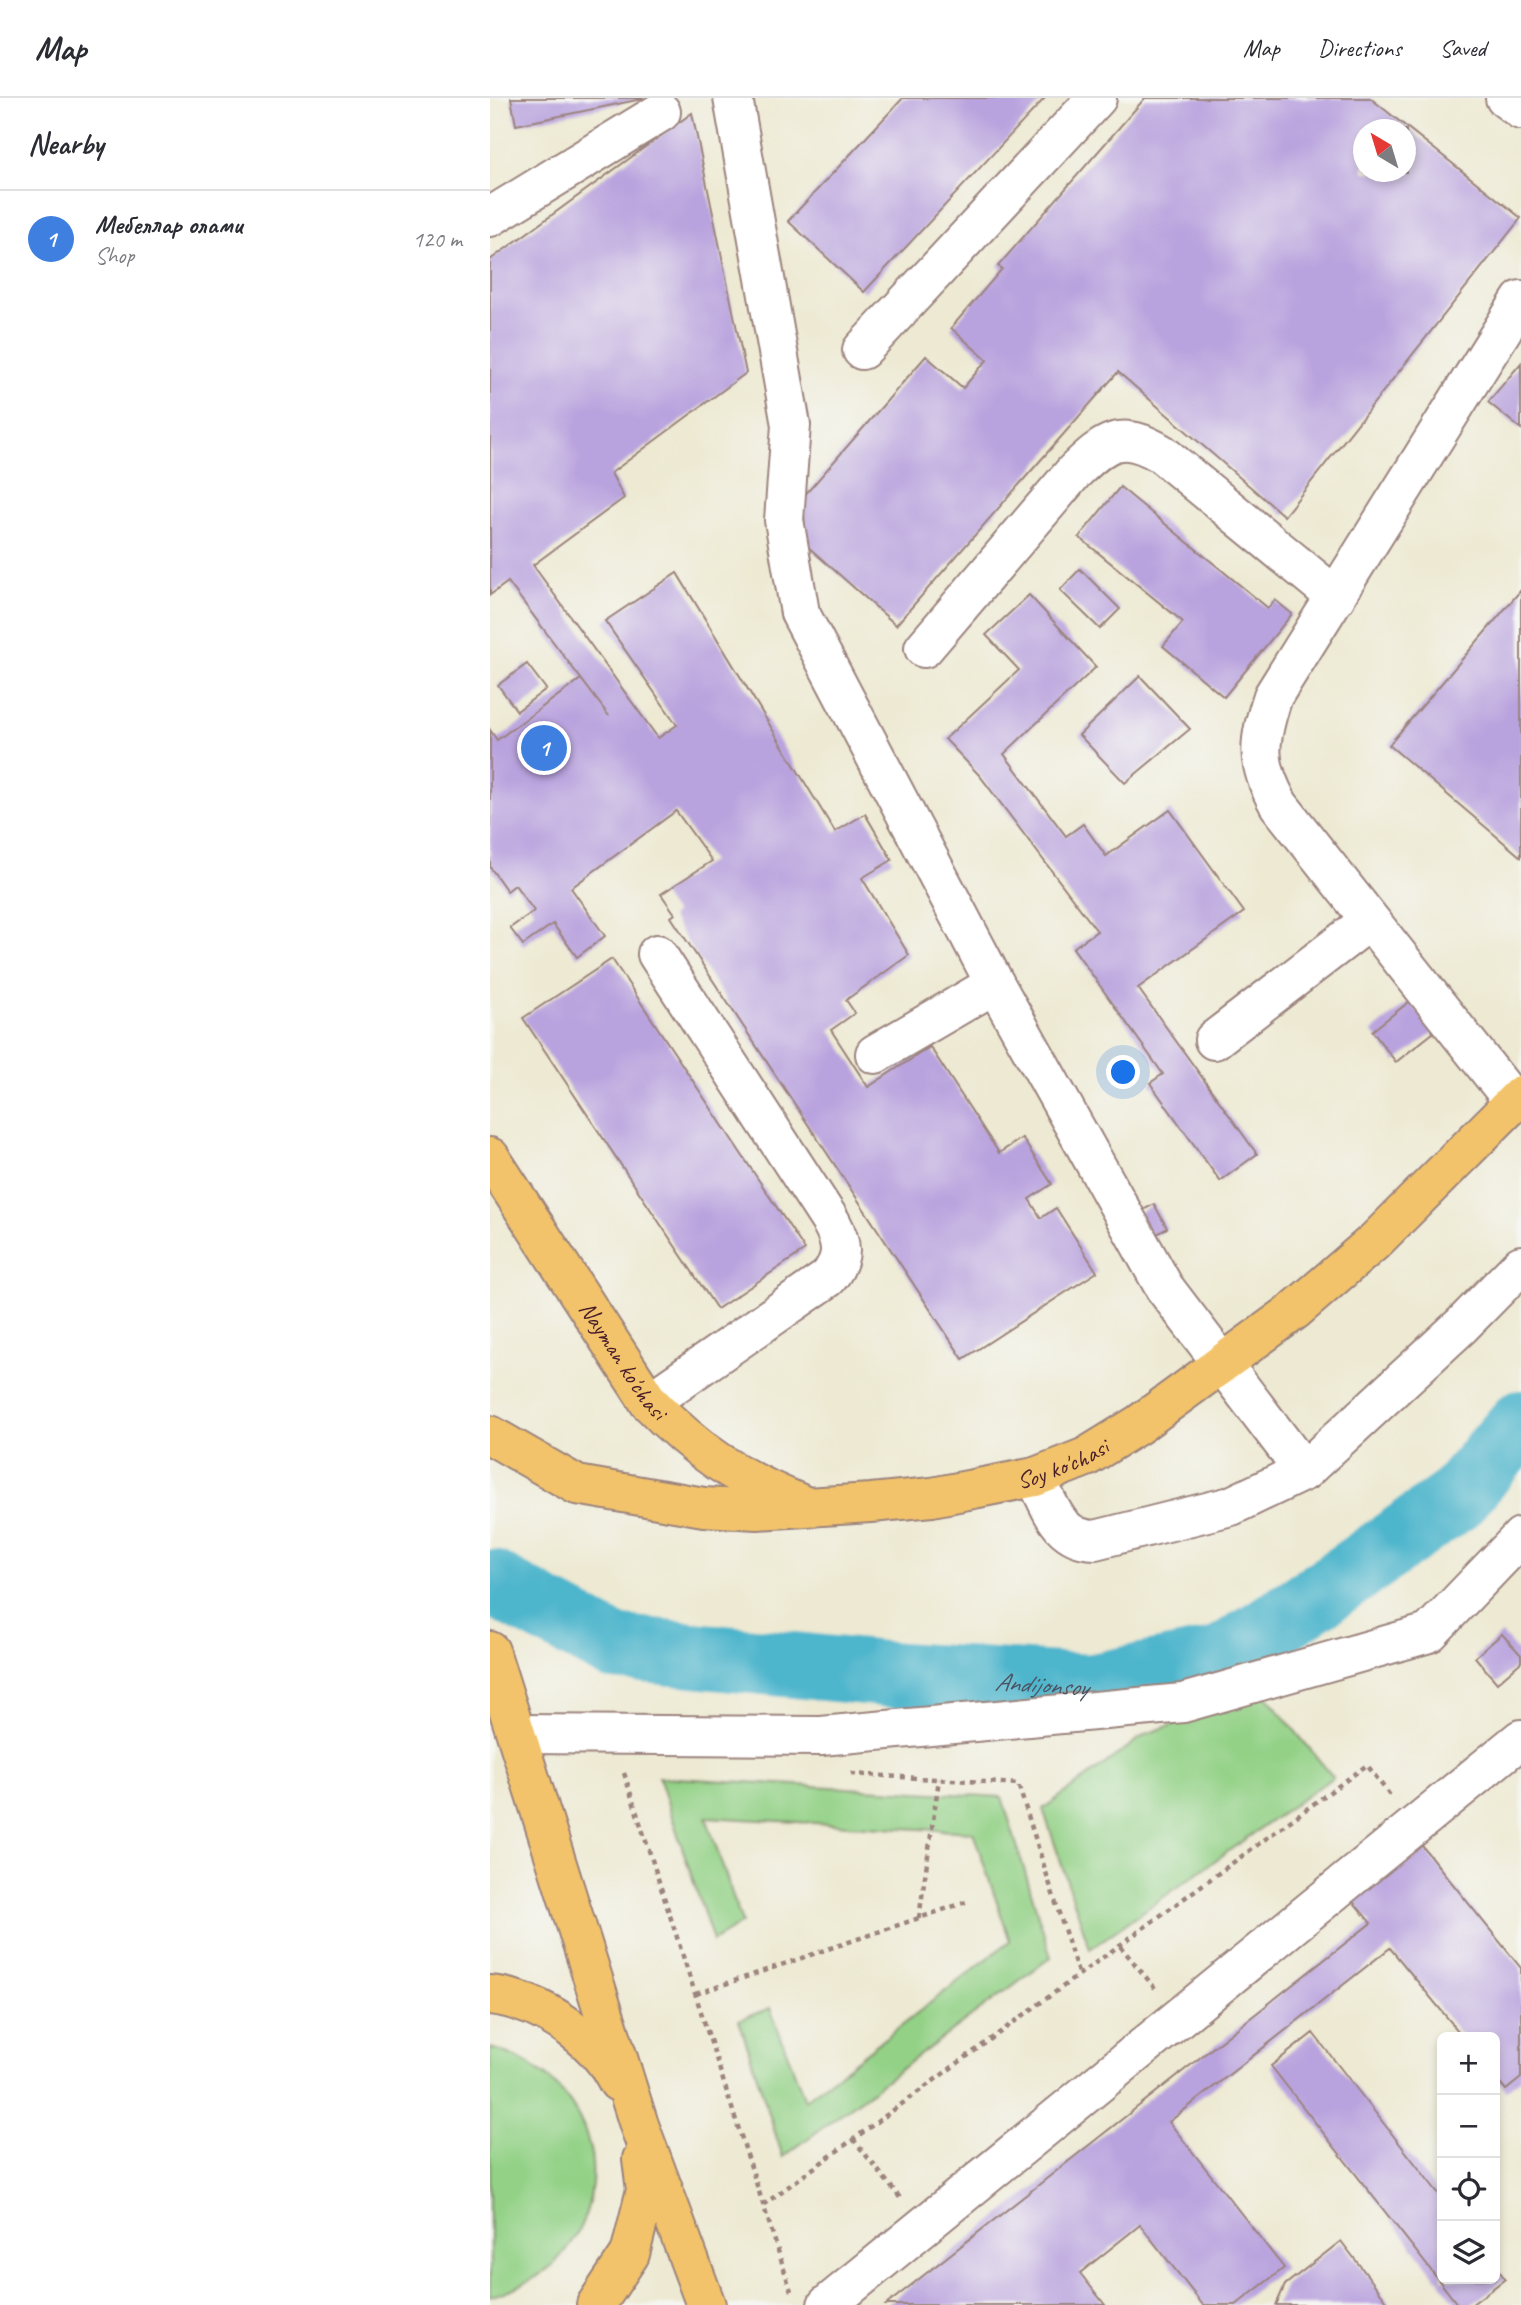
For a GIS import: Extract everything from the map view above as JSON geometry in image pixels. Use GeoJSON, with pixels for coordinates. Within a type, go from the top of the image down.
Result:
{"type":"FeatureCollection","features":[{"type":"Feature","properties":{"kind":"main road","name":"Soy ko'chasi"},"geometry":{"type":"LineString","coordinates":[[490,1435],[577,1485],[704,1507],[810,1508],[932,1497],[1035,1477],[1086,1457],[1224,1365],[1294,1311],[1374,1241],[1517,1098]]}},
{"type":"Feature","properties":{"kind":"main road","name":"Nayman ko'chasi"},"geometry":{"type":"LineString","coordinates":[[490,1157],[649,1402],[682,1436],[720,1465],[764,1489],[810,1508]]}},
{"type":"Feature","properties":{"kind":"main road"},"geometry":{"type":"LineString","coordinates":[[490,1651],[639,2125],[706,2305]]}},
{"type":"Feature","properties":{"kind":"main road"},"geometry":{"type":"LineString","coordinates":[[490,1995],[509,1997],[566,2023],[611,2068],[639,2125],[646,2190],[630,2254],[596,2305]]}},
{"type":"Feature","properties":{"kind":"lane"},"geometry":{"type":"LineString","coordinates":[[733,98],[791,425],[784,520],[800,612],[995,984],[1164,1287],[1304,1471]]}},
{"type":"Feature","properties":{"kind":"lane"},"geometry":{"type":"LineString","coordinates":[[862,350],[1097,98]]}},
{"type":"Feature","properties":{"kind":"lane"},"geometry":{"type":"LineString","coordinates":[[1505,98],[1521,110]]}},
{"type":"Feature","properties":{"kind":"lane"},"geometry":{"type":"LineString","coordinates":[[490,217],[661,112]]}},
{"type":"Feature","properties":{"kind":"lane"},"geometry":{"type":"LineString","coordinates":[[1517,1098],[1369,921],[1279,805],[1265,780],[1259,757],[1262,730],[1273,696],[1521,300]]}},
{"type":"Feature","properties":{"kind":"lane"},"geometry":{"type":"LineString","coordinates":[[924,648],[1074,472],[1099,447],[1122,439],[1142,442],[1162,454],[1336,597]]}},
{"type":"Feature","properties":{"kind":"lane"},"geometry":{"type":"LineString","coordinates":[[1214,1040],[1369,921]]}},
{"type":"Feature","properties":{"kind":"lane"},"geometry":{"type":"LineString","coordinates":[[649,1402],[828,1278],[841,1254],[840,1238],[831,1222],[657,954]]}},
{"type":"Feature","properties":{"kind":"lane"},"geometry":{"type":"LineString","coordinates":[[875,1054],[995,984]]}},
{"type":"Feature","properties":{"kind":"lane"},"geometry":{"type":"LineString","coordinates":[[1035,1477],[1063,1528],[1082,1540],[1095,1540],[1231,1506],[1304,1471],[1461,1326],[1521,1265]]}},
{"type":"Feature","properties":{"kind":"lane"},"geometry":{"type":"LineString","coordinates":[[518,1734],[821,1735],[1183,1703],[1429,1633],[1521,1537]]}},
{"type":"Feature","properties":{"kind":"lane"},"geometry":{"type":"LineString","coordinates":[[827,2305],[1521,1739]]}},
{"type":"Feature","properties":{"kind":"path"},"geometry":{"type":"LineString","coordinates":[[621,1761],[791,2292]]}},
{"type":"Feature","properties":{"kind":"path"},"geometry":{"type":"LineString","coordinates":[[763,2205],[1367,1765],[1414,1826]]}},
{"type":"Feature","properties":{"kind":"path"},"geometry":{"type":"LineString","coordinates":[[842,1774],[1018,1784],[1079,1976]]}},
{"type":"Feature","properties":{"kind":"path"},"geometry":{"type":"LineString","coordinates":[[919,1918],[939,1779]]}},
{"type":"Feature","properties":{"kind":"path"},"geometry":{"type":"LineString","coordinates":[[696,1994],[969,1901]]}},
{"type":"Feature","properties":{"kind":"path"},"geometry":{"type":"LineString","coordinates":[[1120,1946],[1179,2018]]}},
{"type":"Feature","properties":{"kind":"path"},"geometry":{"type":"LineString","coordinates":[[853,2139],[923,2227]]}},
{"type":"Feature","properties":{"kind":"green space"},"geometry":{"type":"Polygon","coordinates":[[[1264,1693],[1333,1777],[1090,1949],[1043,1809],[1146,1734],[1264,1693]]]}},
{"type":"Feature","properties":{"kind":"green space"},"geometry":{"type":"Polygon","coordinates":[[[659,1777],[1002,1797],[1051,1957],[783,2157],[739,2020],[770,2008],[805,2100],[1010,1941],[973,1832],[706,1817],[742,1923],[713,1941],[659,1777]]]}},
{"type":"Feature","properties":{"kind":"green space"},"geometry":{"type":"Polygon","coordinates":[[[490,2048],[523,2061],[550,2080],[572,2105],[586,2134],[592,2164],[590,2196],[579,2228],[559,2258],[536,2277],[490,2297],[490,2048]]]}},
{"type":"Feature","properties":{"kind":"building"},"geometry":{"type":"Polygon","coordinates":[[[511,98],[642,98],[642,99],[516,125],[511,98]]]}},
{"type":"Feature","properties":{"kind":"building"},"geometry":{"type":"Polygon","coordinates":[[[903,98],[1045,98],[864,292],[788,221],[903,98]]]}},
{"type":"Feature","properties":{"kind":"building"},"geometry":{"type":"Polygon","coordinates":[[[1145,98],[1370,98],[1396,119],[1353,119],[1353,182],[1416,182],[1416,135],[1521,218],[1284,516],[1118,372],[896,625],[806,545],[803,497],[926,356],[963,388],[987,360],[951,328],[1002,269],[998,266],[1145,98]]]}},
{"type":"Feature","properties":{"kind":"building"},"geometry":{"type":"Polygon","coordinates":[[[692,113],[746,373],[611,473],[624,498],[533,565],[658,738],[677,725],[605,621],[677,573],[835,832],[865,814],[892,860],[862,878],[909,955],[846,1000],[855,1013],[831,1030],[868,1087],[930,1047],[999,1153],[1022,1138],[1052,1184],[1029,1199],[1041,1218],[1056,1208],[1097,1272],[963,1359],[671,917],[675,914],[661,894],[712,861],[676,811],[571,888],[605,936],[577,957],[553,924],[523,945],[510,928],[534,911],[515,885],[507,891],[490,867],[490,730],[497,740],[581,679],[609,716],[508,582],[490,595],[490,260],[692,113]]]}},
{"type":"Feature","properties":{"kind":"building"},"geometry":{"type":"Polygon","coordinates":[[[1521,363],[1521,429],[1488,402],[1521,363]]]}},
{"type":"Feature","properties":{"kind":"building"},"geometry":{"type":"Polygon","coordinates":[[[1120,487],[1268,608],[1275,600],[1292,614],[1224,697],[1163,646],[1183,622],[1079,537],[1120,487]]]}},
{"type":"Feature","properties":{"kind":"building"},"geometry":{"type":"Polygon","coordinates":[[[1080,569],[1120,609],[1100,629],[1060,590],[1080,569]]]}},
{"type":"Feature","properties":{"kind":"building"},"geometry":{"type":"Polygon","coordinates":[[[1521,590],[1521,857],[1389,745],[1521,590]]]}},
{"type":"Feature","properties":{"kind":"building"},"geometry":{"type":"Polygon","coordinates":[[[1029,595],[1096,667],[1004,754],[1066,836],[1083,824],[1106,856],[1170,810],[1244,912],[1138,988],[1257,1154],[1220,1181],[1150,1083],[1163,1074],[1073,948],[1097,931],[980,776],[945,739],[1019,670],[986,635],[1029,595]]]}},
{"type":"Feature","properties":{"kind":"building"},"geometry":{"type":"Polygon","coordinates":[[[527,664],[546,689],[517,711],[498,685],[527,664]]]}},
{"type":"Feature","properties":{"kind":"building"},"geometry":{"type":"Polygon","coordinates":[[[1140,676],[1190,729],[1125,783],[1079,735],[1140,676]]]}},
{"type":"Feature","properties":{"kind":"building"},"geometry":{"type":"Polygon","coordinates":[[[612,959],[805,1250],[717,1309],[523,1018],[612,959]]]}},
{"type":"Feature","properties":{"kind":"building"},"geometry":{"type":"Polygon","coordinates":[[[1410,1001],[1434,1032],[1396,1062],[1372,1031],[1410,1001]]]}},
{"type":"Feature","properties":{"kind":"building"},"geometry":{"type":"Polygon","coordinates":[[[1154,1204],[1167,1228],[1147,1240],[1134,1215],[1154,1204]]]}},
{"type":"Feature","properties":{"kind":"building"},"geometry":{"type":"Polygon","coordinates":[[[1502,1634],[1521,1655],[1521,1662],[1497,1683],[1475,1657],[1502,1634]]]}},
{"type":"Feature","properties":{"kind":"building"},"geometry":{"type":"Polygon","coordinates":[[[1414,1836],[1521,1968],[1521,2078],[1506,2090],[1500,2083],[1500,2032],[1459,2032],[1390,1948],[1169,2122],[1284,2268],[1236,2305],[1203,2305],[1140,2225],[1080,2273],[1105,2305],[886,2305],[1371,1923],[1345,1892],[1414,1836]]]}},
{"type":"Feature","properties":{"kind":"building"},"geometry":{"type":"Polygon","coordinates":[[[1313,2033],[1437,2192],[1437,2278],[1271,2066],[1313,2033]]]}},
{"type":"Feature","properties":{"kind":"building"},"geometry":{"type":"Polygon","coordinates":[[[1341,2241],[1390,2305],[1276,2305],[1285,2285],[1341,2241]]]}},
{"type":"Feature","properties":{"kind":"building"},"geometry":{"type":"Polygon","coordinates":[[[1442,2284],[1498,2284],[1471,2305],[1458,2305],[1442,2284]]]}},
{"type":"Feature","properties":{"kind":"waterway","name":"Andijonsoy"},"geometry":{"type":"LineString","coordinates":[[490,1582],[613,1647],[884,1674],[1089,1687],[1220,1660],[1333,1586],[1455,1500],[1521,1423]]}},
{"type":"Feature","properties":{"kind":"place","name":"Мебеллар олами"},"geometry":{"type":"Point","coordinates":[544,748]}}]}
